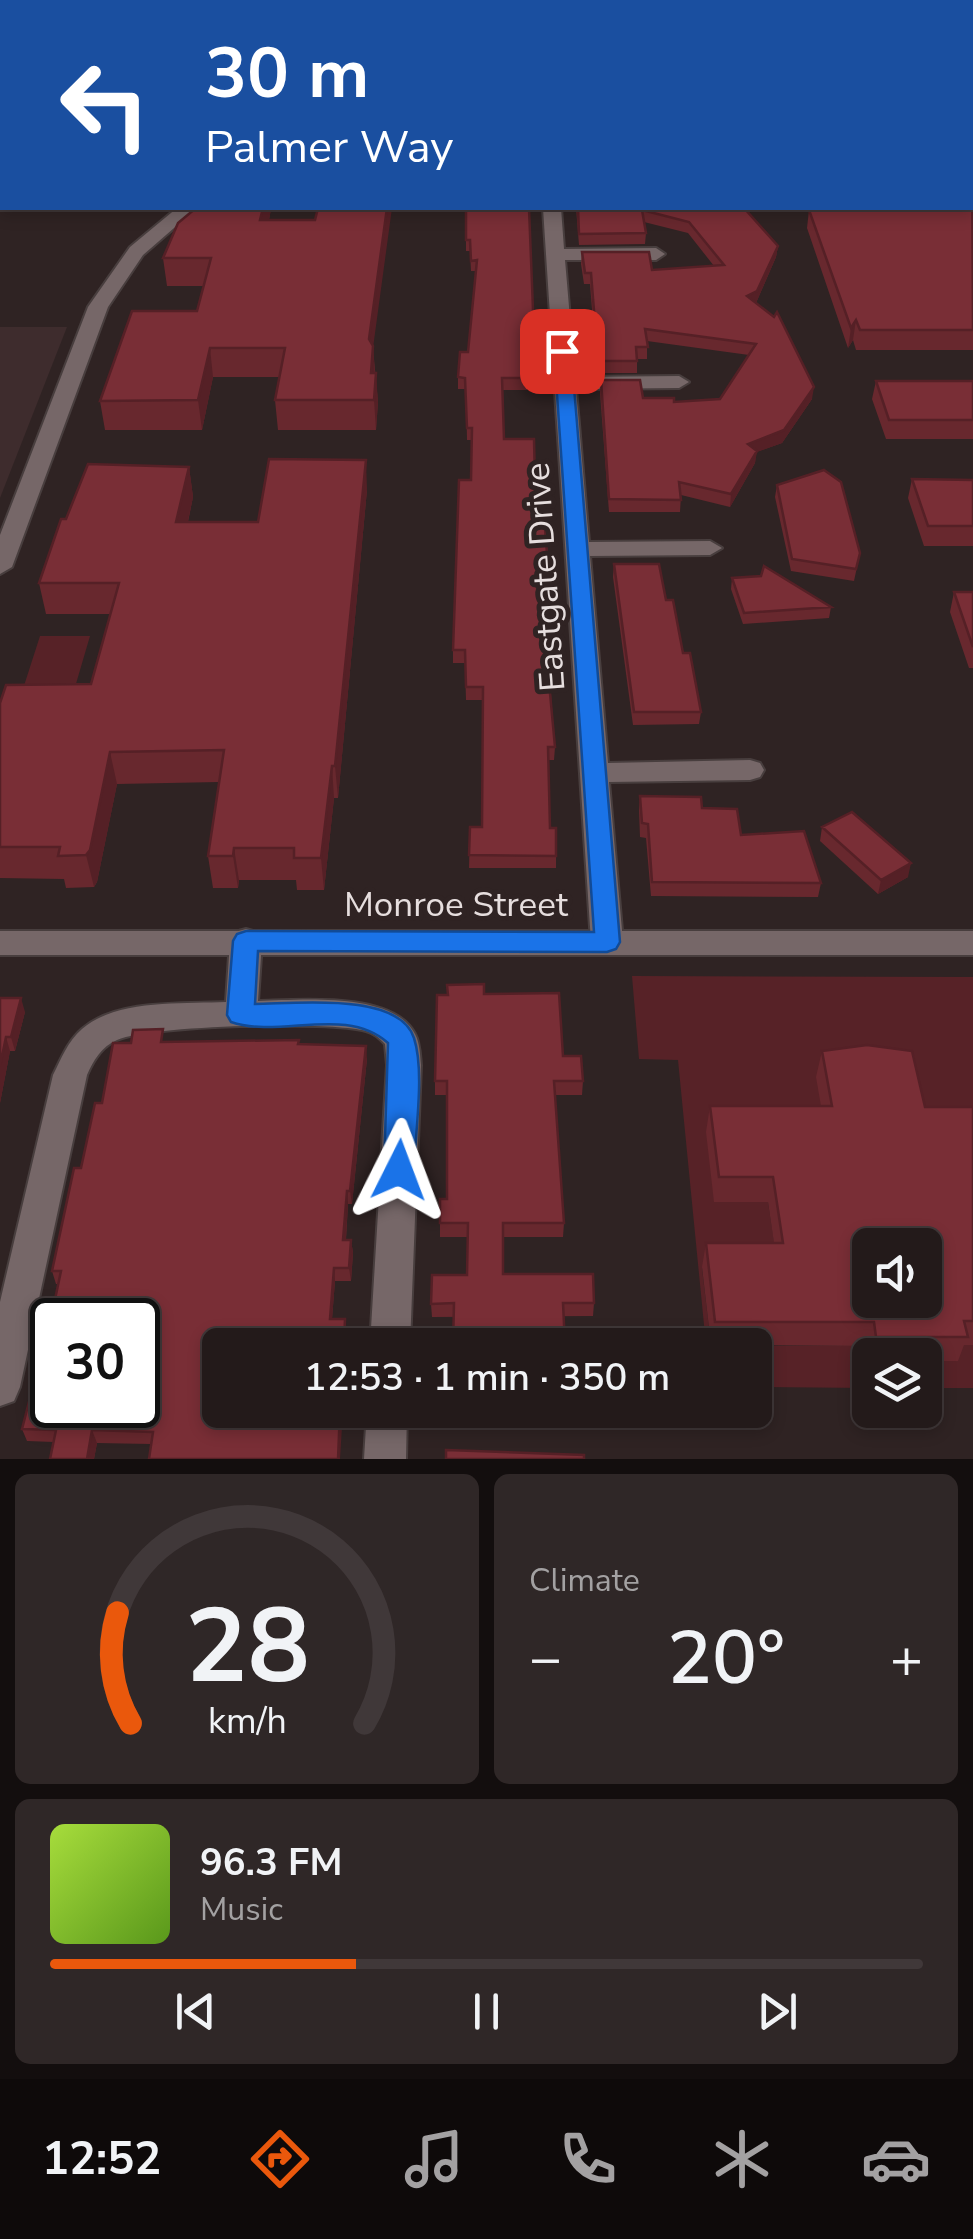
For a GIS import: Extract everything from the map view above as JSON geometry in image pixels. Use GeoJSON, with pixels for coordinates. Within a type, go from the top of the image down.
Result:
{"type":"FeatureCollection","features":[{"type":"Feature","properties":{"kind":"street"},"geometry":{"type":"LineString","coordinates":[[0,568],[107,290],[142,243],[185,210]]}},
{"type":"Feature","properties":{"kind":"street","name":"Eastgate Drive"},"geometry":{"type":"LineString","coordinates":[[552,210],[607,942]]}},
{"type":"Feature","properties":{"kind":"street"},"geometry":{"type":"LineString","coordinates":[[555,255],[656,254]]}},
{"type":"Feature","properties":{"kind":"street"},"geometry":{"type":"LineString","coordinates":[[565,383],[680,382]]}},
{"type":"Feature","properties":{"kind":"street"},"geometry":{"type":"LineString","coordinates":[[578,549],[710,548]]}},
{"type":"Feature","properties":{"kind":"street"},"geometry":{"type":"LineString","coordinates":[[594,773],[750,770]]}},
{"type":"Feature","properties":{"kind":"street"},"geometry":{"type":"LineString","coordinates":[[241,1015],[246,941]]}},
{"type":"Feature","properties":{"kind":"street","name":"Monroe Street"},"geometry":{"type":"LineString","coordinates":[[0,943],[973,944]]}},
{"type":"Feature","properties":{"kind":"street"},"geometry":{"type":"LineString","coordinates":[[0,1387],[70,1075],[83,1047],[106,1030],[133,1022],[241,1015],[351,1014],[380,1020],[401,1038],[404,1065],[391,1328]]}},
{"type":"Feature","properties":{"kind":"street"},"geometry":{"type":"LineString","coordinates":[[385,1459],[386,1428]]}},
{"type":"Feature","properties":{"kind":"shaded area"},"geometry":{"type":"Polygon","coordinates":[[[0,327],[67,327],[0,498],[0,327]]]}},
{"type":"Feature","properties":{"kind":"shaded area"},"geometry":{"type":"Polygon","coordinates":[[[40,636],[90,636],[73,694],[21,695],[40,636]]]}},
{"type":"Feature","properties":{"kind":"shaded area"},"geometry":{"type":"Polygon","coordinates":[[[632,976],[973,977],[973,1132],[826,1132],[715,1202],[768,1202],[778,1267],[702,1268],[709,1328],[704,1328],[678,1060],[639,1059],[632,976]]]}},
{"type":"Feature","properties":{"kind":"shaded area"},"geometry":{"type":"Polygon","coordinates":[[[954,1345],[973,1345],[973,1388],[942,1388],[942,1352],[954,1345]]]}},
{"type":"Feature","properties":{"kind":"shaded area"},"geometry":{"type":"Polygon","coordinates":[[[772,1346],[852,1346],[852,1388],[772,1387],[772,1346]]]}},
{"type":"Feature","properties":{"kind":"building"},"geometry":{"type":"Polygon","coordinates":[[[194,210],[262,210],[260,220],[315,220],[318,210],[387,210],[369,339],[373,346],[371,373],[376,373],[374,400],[275,400],[285,348],[210,348],[198,400],[100,401],[132,311],[197,311],[211,258],[163,258],[178,223],[194,210]]]}},
{"type":"Feature","properties":{"kind":"building"},"geometry":{"type":"Polygon","coordinates":[[[466,210],[529,210],[535,360],[528,360],[528,378],[502,378],[504,439],[534,439],[535,480],[541,480],[547,553],[546,650],[555,747],[548,747],[550,828],[556,828],[556,856],[469,855],[470,827],[482,827],[483,687],[466,687],[465,650],[453,650],[459,480],[471,480],[472,428],[467,428],[465,378],[458,377],[460,352],[468,352],[477,260],[471,261],[470,240],[466,240],[466,210]]]}},
{"type":"Feature","properties":{"kind":"building"},"geometry":{"type":"Polygon","coordinates":[[[578,210],[642,210],[646,233],[579,234],[578,210]]]}},
{"type":"Feature","properties":{"kind":"building"},"geometry":{"type":"Polygon","coordinates":[[[642,210],[746,210],[778,246],[757,291],[747,296],[774,317],[777,312],[814,387],[784,430],[748,444],[757,451],[731,494],[679,482],[681,500],[609,499],[601,380],[640,380],[643,398],[674,398],[674,402],[720,399],[756,344],[645,329],[648,347],[636,347],[637,361],[598,361],[591,273],[585,273],[582,252],[649,252],[652,270],[724,265],[689,222],[642,210]]]}},
{"type":"Feature","properties":{"kind":"building"},"geometry":{"type":"Polygon","coordinates":[[[809,210],[972,210],[973,330],[860,330],[856,320],[851,328],[809,210]]]}},
{"type":"Feature","properties":{"kind":"building"},"geometry":{"type":"Polygon","coordinates":[[[876,381],[973,381],[973,420],[889,420],[876,381]]]}},
{"type":"Feature","properties":{"kind":"building"},"geometry":{"type":"Polygon","coordinates":[[[269,459],[366,460],[335,766],[321,858],[294,858],[294,848],[234,848],[233,856],[208,856],[224,750],[110,752],[86,855],[58,856],[60,847],[0,847],[0,703],[6,685],[91,684],[119,583],[39,583],[61,519],[66,519],[88,464],[189,467],[176,522],[258,522],[269,459]]]}},
{"type":"Feature","properties":{"kind":"building"},"geometry":{"type":"Polygon","coordinates":[[[824,470],[841,482],[860,553],[856,569],[792,559],[777,485],[824,470]]]}},
{"type":"Feature","properties":{"kind":"building"},"geometry":{"type":"Polygon","coordinates":[[[912,479],[973,480],[973,526],[928,526],[912,479]]]}},
{"type":"Feature","properties":{"kind":"building"},"geometry":{"type":"Polygon","coordinates":[[[614,564],[659,564],[666,600],[673,600],[683,653],[690,653],[701,712],[634,712],[614,564]]]}},
{"type":"Feature","properties":{"kind":"building"},"geometry":{"type":"Polygon","coordinates":[[[764,566],[831,607],[744,613],[732,578],[761,576],[764,566]]]}},
{"type":"Feature","properties":{"kind":"building"},"geometry":{"type":"Polygon","coordinates":[[[954,592],[973,592],[973,647],[954,592]]]}},
{"type":"Feature","properties":{"kind":"building"},"geometry":{"type":"Polygon","coordinates":[[[640,796],[701,797],[702,808],[737,809],[741,835],[804,831],[821,883],[652,882],[648,824],[642,823],[640,796]]]}},
{"type":"Feature","properties":{"kind":"building"},"geometry":{"type":"Polygon","coordinates":[[[852,812],[911,863],[881,880],[822,827],[852,812]]]}},
{"type":"Feature","properties":{"kind":"building"},"geometry":{"type":"Polygon","coordinates":[[[484,984],[484,994],[559,993],[563,1056],[581,1056],[583,1081],[554,1081],[564,1223],[503,1223],[503,1274],[593,1274],[594,1303],[563,1303],[564,1328],[453,1328],[454,1303],[431,1304],[432,1275],[467,1275],[468,1223],[440,1223],[440,1199],[447,1199],[447,1081],[435,1081],[437,995],[448,995],[447,985],[484,984]]]}},
{"type":"Feature","properties":{"kind":"building"},"geometry":{"type":"Polygon","coordinates":[[[0,998],[21,998],[0,1066],[0,998]]]}},
{"type":"Feature","properties":{"kind":"building"},"geometry":{"type":"Polygon","coordinates":[[[163,1029],[161,1042],[299,1040],[298,1044],[366,1046],[343,1240],[351,1240],[349,1268],[334,1268],[330,1319],[345,1319],[345,1328],[202,1328],[202,1428],[339,1428],[338,1459],[149,1459],[153,1432],[92,1430],[87,1459],[50,1459],[56,1430],[22,1429],[30,1398],[30,1428],[160,1428],[160,1298],[55,1298],[61,1271],[52,1271],[74,1168],[81,1168],[95,1103],[102,1103],[113,1043],[131,1043],[133,1030],[163,1029]]]}},
{"type":"Feature","properties":{"kind":"building"},"geometry":{"type":"Polygon","coordinates":[[[867,1045],[912,1051],[925,1107],[973,1107],[973,1321],[964,1321],[968,1337],[876,1337],[874,1322],[715,1322],[706,1243],[783,1243],[773,1177],[719,1177],[710,1106],[832,1106],[822,1051],[867,1045]]]}},
{"type":"Feature","properties":{"kind":"building"},"geometry":{"type":"Polygon","coordinates":[[[446,1450],[584,1455],[584,1459],[446,1459],[446,1450]]]}},
{"type":"Feature","properties":{"kind":"route"},"geometry":{"type":"LineString","coordinates":[[399,1170],[404,1065],[401,1038],[380,1020],[351,1014],[241,1015],[246,941],[607,942],[562,351]]}}]}
